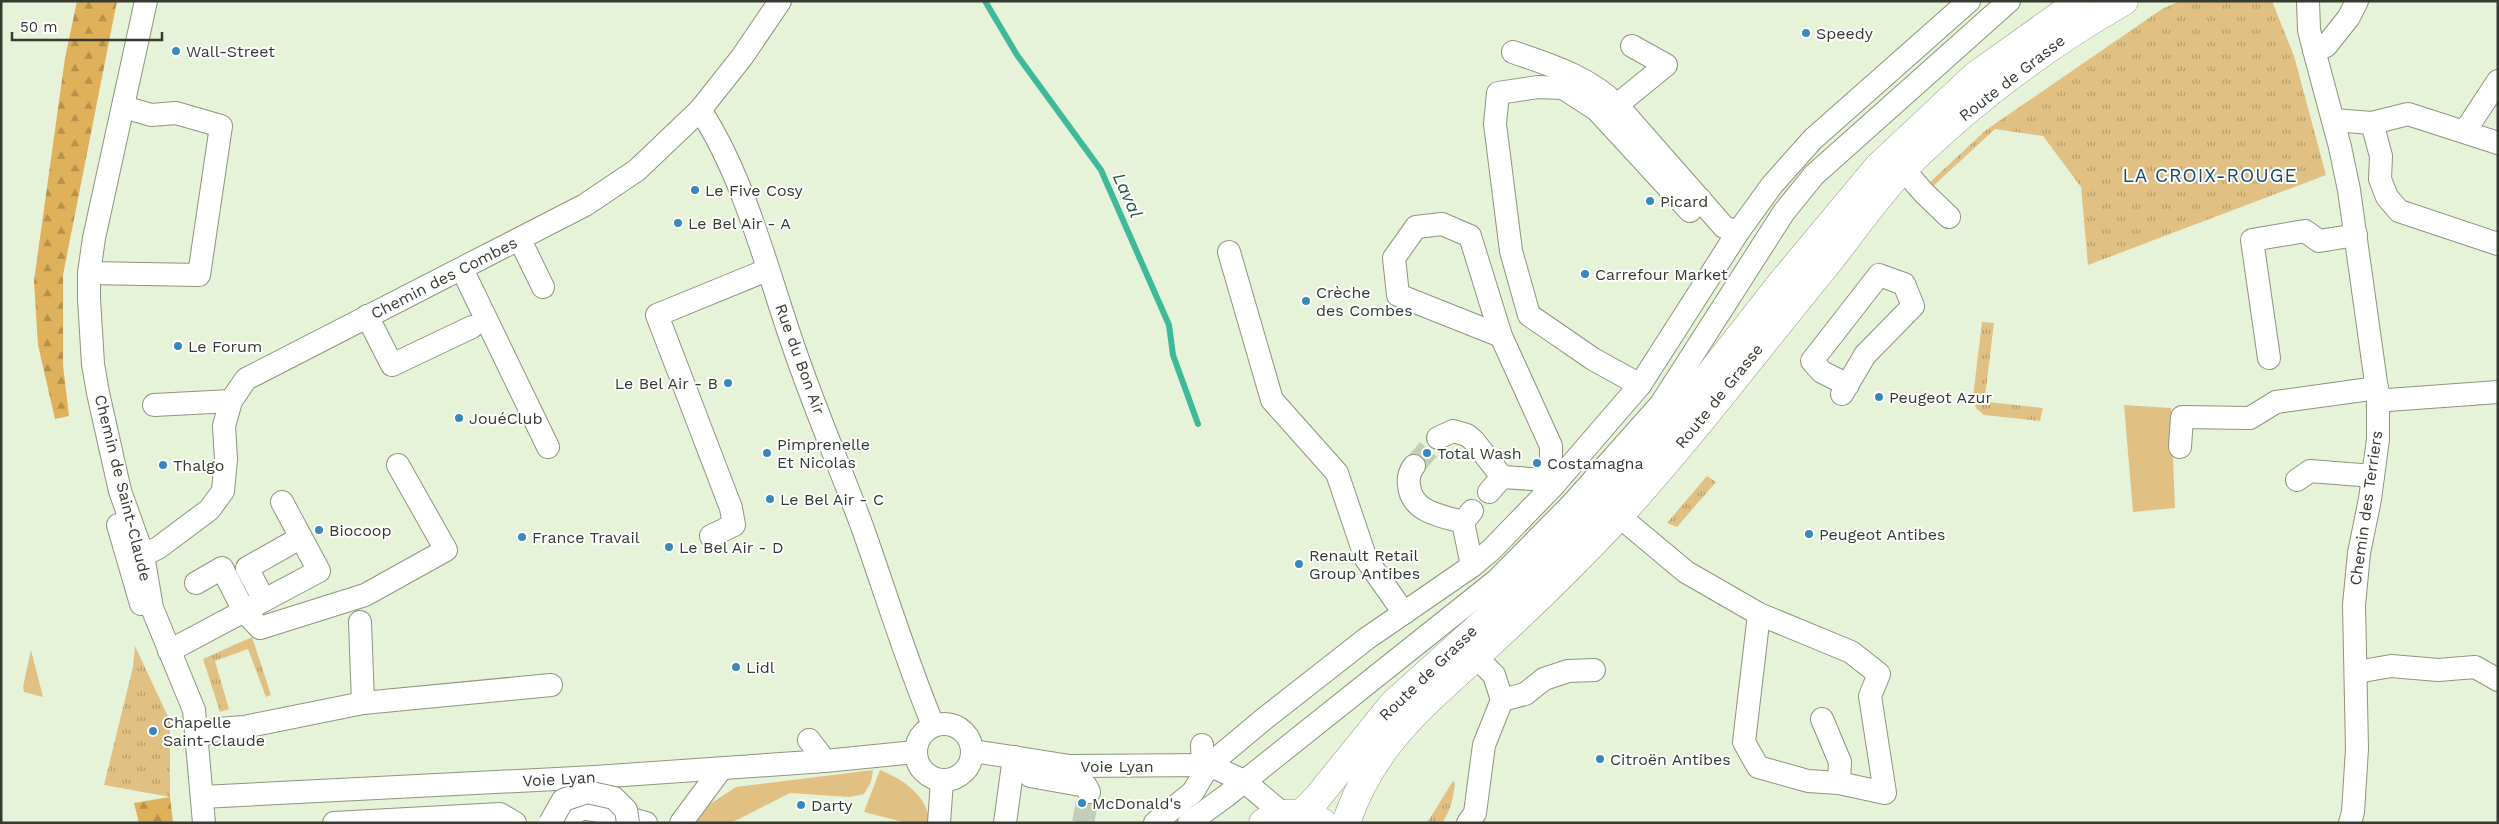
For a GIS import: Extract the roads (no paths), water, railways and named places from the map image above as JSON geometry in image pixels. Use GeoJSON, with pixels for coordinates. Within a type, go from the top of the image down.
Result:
{"type":"FeatureCollection","features":[{"type":"Feature","properties":{"kind":"main road","name":"Route de Grasse"},"geometry":{"type":"LineString","coordinates":[[1292,818],[1317,798],[1393,704],[1521,589],[1595,512],[1674,420],[1783,281],[1878,167],[1975,76],[2080,1]]}},
{"type":"Feature","properties":{"kind":"main road","name":"Route de Grasse"},"geometry":{"type":"LineString","coordinates":[[1346,823],[1358,794],[1381,751],[1416,710],[1476,657],[1538,598],[1619,516],[1692,430],[1903,169],[1983,96],[2077,28],[2124,1]]}},
{"type":"Feature","properties":{"kind":"street","name":"Chemin de Saint-Claude"},"geometry":{"type":"LineString","coordinates":[[135,1],[84,239],[78,302],[78,332],[81,367],[89,408],[128,564],[146,620],[176,691],[183,714],[192,823]]}},
{"type":"Feature","properties":{"kind":"street","name":"Chemin de Saint-Claude"},"geometry":{"type":"LineString","coordinates":[[146,1],[94,238],[89,273],[90,332],[98,393],[120,491],[143,555],[152,608],[194,710],[198,737],[204,823]]}},
{"type":"Feature","properties":{"kind":"street","name":"Chemin des Combes"},"geometry":{"type":"LineString","coordinates":[[143,555],[158,548],[209,510],[223,491],[226,459],[224,426],[231,401],[246,379],[520,240],[585,205],[637,170],[700,110],[742,57],[780,1]]}},
{"type":"Feature","properties":{"kind":"street"},"geometry":{"type":"LineString","coordinates":[[1155,823],[1193,792],[1205,759],[1362,634],[1404,613],[1472,566],[1640,385],[1738,232],[1772,184],[1813,140],[1969,1]]}},
{"type":"Feature","properties":{"kind":"street"},"geometry":{"type":"LineString","coordinates":[[1188,823],[1250,786],[1497,580],[1572,504],[1661,404],[1784,212],[1814,175],[2009,1]]}},
{"type":"Feature","properties":{"kind":"street","name":"Chemin des Terriers"},"geometry":{"type":"LineString","coordinates":[[2295,1],[2312,40],[2340,148],[2356,235],[2377,393],[2378,439],[2374,476],[2359,553],[2354,605],[2357,672],[2357,749],[2353,812],[2350,823]]}},
{"type":"Feature","properties":{"kind":"street","name":"Chemin des Terriers"},"geometry":{"type":"LineString","coordinates":[[2308,1],[2312,40]]}},
{"type":"Feature","properties":{"kind":"street"},"geometry":{"type":"LineString","coordinates":[[2312,40],[2326,46],[2349,17],[2357,1]]}},
{"type":"Feature","properties":{"kind":"street"},"geometry":{"type":"LineString","coordinates":[[1617,105],[1666,66],[1632,46]]}},
{"type":"Feature","properties":{"kind":"street"},"geometry":{"type":"LineString","coordinates":[[1512,52],[1582,78],[1605,92],[1695,205]]}},
{"type":"Feature","properties":{"kind":"street"},"geometry":{"type":"LineString","coordinates":[[2465,132],[2498,81]]}},
{"type":"Feature","properties":{"kind":"street"},"geometry":{"type":"LineString","coordinates":[[1640,385],[1572,344],[1529,315],[1511,251],[1495,124],[1498,93],[1538,87],[1563,88],[1597,110],[1695,205],[1724,227],[1738,232]]}},
{"type":"Feature","properties":{"kind":"street"},"geometry":{"type":"LineString","coordinates":[[89,273],[200,275],[221,126],[176,113],[151,115],[124,107]]}},
{"type":"Feature","properties":{"kind":"street","name":"Rue du Bon Air"},"geometry":{"type":"LineString","coordinates":[[700,110],[723,149],[862,528],[905,652],[933,724]]}},
{"type":"Feature","properties":{"kind":"street"},"geometry":{"type":"LineString","coordinates":[[2333,120],[2372,122],[2408,114],[2498,143]]}},
{"type":"Feature","properties":{"kind":"street"},"geometry":{"type":"LineString","coordinates":[[2372,122],[2381,156],[2380,179],[2386,197],[2399,211],[2498,244]]}},
{"type":"Feature","properties":{"kind":"street"},"geometry":{"type":"LineString","coordinates":[[1903,169],[1949,217]]}},
{"type":"Feature","properties":{"kind":"street"},"geometry":{"type":"LineString","coordinates":[[1501,336],[1398,295],[1394,258],[1416,227],[1442,224],[1470,236],[1501,336],[1550,446],[1552,457],[1550,483]]}},
{"type":"Feature","properties":{"kind":"street"},"geometry":{"type":"LineString","coordinates":[[2268,358],[2252,240],[2304,230],[2319,241],[2356,235]]}},
{"type":"Feature","properties":{"kind":"street"},"geometry":{"type":"LineString","coordinates":[[520,240],[543,286]]}},
{"type":"Feature","properties":{"kind":"street"},"geometry":{"type":"LineString","coordinates":[[1229,252],[1272,400],[1338,473],[1366,559],[1404,613]]}},
{"type":"Feature","properties":{"kind":"street"},"geometry":{"type":"LineString","coordinates":[[462,269],[548,447]]}},
{"type":"Feature","properties":{"kind":"street"},"geometry":{"type":"LineString","coordinates":[[710,536],[734,526],[731,508],[657,315],[767,270]]}},
{"type":"Feature","properties":{"kind":"street"},"geometry":{"type":"LineString","coordinates":[[1879,275],[1904,284],[1914,306],[1865,355],[1845,390],[1822,372],[1812,361],[1879,275]]}},
{"type":"Feature","properties":{"kind":"street"},"geometry":{"type":"LineString","coordinates":[[367,316],[392,364],[472,327]]}},
{"type":"Feature","properties":{"kind":"street"},"geometry":{"type":"LineString","coordinates":[[2180,447],[2182,417],[2250,418],[2276,402],[2377,393],[2388,400],[2498,392]]}},
{"type":"Feature","properties":{"kind":"street"},"geometry":{"type":"LineString","coordinates":[[154,405],[231,401]]}},
{"type":"Feature","properties":{"kind":"street"},"geometry":{"type":"LineString","coordinates":[[1438,438],[1453,431],[1467,435],[1495,484],[1550,483]]}},
{"type":"Feature","properties":{"kind":"street"},"geometry":{"type":"LineString","coordinates":[[196,583],[222,568],[244,610],[260,628],[365,595],[446,550],[398,464]]}},
{"type":"Feature","properties":{"kind":"street"},"geometry":{"type":"LineString","coordinates":[[1414,466],[1409,478],[1409,487],[1418,506],[1433,514],[1468,516],[1472,566]]}},
{"type":"Feature","properties":{"kind":"street"},"geometry":{"type":"LineString","coordinates":[[2297,480],[2310,470],[2374,476]]}},
{"type":"Feature","properties":{"kind":"street"},"geometry":{"type":"LineString","coordinates":[[169,651],[319,570],[282,502]]}},
{"type":"Feature","properties":{"kind":"street"},"geometry":{"type":"LineString","coordinates":[[1619,516],[1686,572],[1758,614],[1851,652],[1879,674],[1870,696],[1885,793],[1840,784],[1808,781],[1758,767],[1744,742],[1758,614]]}},
{"type":"Feature","properties":{"kind":"street"},"geometry":{"type":"LineString","coordinates":[[264,600],[247,568],[300,538]]}},
{"type":"Feature","properties":{"kind":"street"},"geometry":{"type":"LineString","coordinates":[[360,622],[363,704]]}},
{"type":"Feature","properties":{"kind":"street"},"geometry":{"type":"LineString","coordinates":[[1468,823],[1475,813],[1484,745],[1502,700],[1494,675],[1476,657]]}},
{"type":"Feature","properties":{"kind":"street"},"geometry":{"type":"LineString","coordinates":[[2357,672],[2391,666],[2438,670],[2474,667],[2498,680]]}},
{"type":"Feature","properties":{"kind":"street"},"geometry":{"type":"LineString","coordinates":[[1502,700],[1525,694],[1544,679],[1568,671],[1594,670]]}},
{"type":"Feature","properties":{"kind":"street"},"geometry":{"type":"LineString","coordinates":[[198,737],[218,729],[244,727],[363,704],[550,685]]}},
{"type":"Feature","properties":{"kind":"street"},"geometry":{"type":"LineString","coordinates":[[1822,719],[1840,762],[1840,784]]}},
{"type":"Feature","properties":{"kind":"street"},"geometry":{"type":"LineString","coordinates":[[947,723],[960,727],[969,738],[973,751],[969,766],[957,778],[942,781],[928,776],[919,766],[915,752],[920,735],[933,724],[947,723]]}},
{"type":"Feature","properties":{"kind":"street"},"geometry":{"type":"LineString","coordinates":[[809,740],[826,761]]}},
{"type":"Feature","properties":{"kind":"street","name":"Voie Lyan"},"geometry":{"type":"LineString","coordinates":[[973,751],[1070,766],[1205,759],[1250,786],[1292,818]]}},
{"type":"Feature","properties":{"kind":"street","name":"Voie Lyan"},"geometry":{"type":"LineString","coordinates":[[202,797],[721,769],[915,752]]}},
{"type":"Feature","properties":{"kind":"street"},"geometry":{"type":"LineString","coordinates":[[1014,757],[1030,776],[1086,786],[1089,792]]}},
{"type":"Feature","properties":{"kind":"street"},"geometry":{"type":"LineString","coordinates":[[1005,823],[1014,757]]}},
{"type":"Feature","properties":{"kind":"street"},"geometry":{"type":"LineString","coordinates":[[681,823],[721,769]]}},
{"type":"Feature","properties":{"kind":"street"},"geometry":{"type":"LineString","coordinates":[[939,823],[942,781]]}},
{"type":"Feature","properties":{"kind":"street"},"geometry":{"type":"LineString","coordinates":[[1250,786],[1257,812],[1254,823]]}},
{"type":"Feature","properties":{"kind":"street"},"geometry":{"type":"LineString","coordinates":[[550,823],[563,800],[586,792],[614,798],[626,810],[628,823]]}},
{"type":"Feature","properties":{"kind":"street"},"geometry":{"type":"LineString","coordinates":[[561,823],[582,808],[646,823]]}},
{"type":"Feature","properties":{"kind":"street"},"geometry":{"type":"LineString","coordinates":[[334,823],[500,814],[515,823]]}},
{"type":"Feature","properties":{"kind":"waterway","name":"Laval"},"geometry":{"type":"LineString","coordinates":[[985,1],[1017,55],[1101,170],[1169,325],[1173,355],[1198,424]]}},
{"type":"Feature","properties":{"kind":"tunnel"},"geometry":{"type":"LineString","coordinates":[[1414,466],[1438,438]]}},
{"type":"Feature","properties":{"kind":"tunnel"},"geometry":{"type":"LineString","coordinates":[[1083,823],[1089,792]]}},
{"type":"Feature","properties":{"kind":"place","name":"Speedy"},"geometry":{"type":"Point","coordinates":[1806,33]}},
{"type":"Feature","properties":{"kind":"place","name":"Wall-Street"},"geometry":{"type":"Point","coordinates":[176,51]}},
{"type":"Feature","properties":{"kind":"place","name":"Le Five Cosy"},"geometry":{"type":"Point","coordinates":[695,190]}},
{"type":"Feature","properties":{"kind":"place","name":"Picard"},"geometry":{"type":"Point","coordinates":[1650,201]}},
{"type":"Feature","properties":{"kind":"place","name":"Le Bel Air - A"},"geometry":{"type":"Point","coordinates":[678,223]}},
{"type":"Feature","properties":{"kind":"place","name":"Carrefour Market"},"geometry":{"type":"Point","coordinates":[1585,274]}},
{"type":"Feature","properties":{"kind":"place","name":"Crèche des Combes"},"geometry":{"type":"Point","coordinates":[1306,301]}},
{"type":"Feature","properties":{"kind":"place","name":"Le Forum"},"geometry":{"type":"Point","coordinates":[178,346]}},
{"type":"Feature","properties":{"kind":"place","name":"Le Bel Air - B"},"geometry":{"type":"Point","coordinates":[728,383]}},
{"type":"Feature","properties":{"kind":"place","name":"Peugeot Azur"},"geometry":{"type":"Point","coordinates":[1879,397]}},
{"type":"Feature","properties":{"kind":"place","name":"JouéClub"},"geometry":{"type":"Point","coordinates":[459,418]}},
{"type":"Feature","properties":{"kind":"place","name":"Pimprenelle Et Nicolas"},"geometry":{"type":"Point","coordinates":[767,453]}},
{"type":"Feature","properties":{"kind":"place","name":"Total Wash"},"geometry":{"type":"Point","coordinates":[1427,453]}},
{"type":"Feature","properties":{"kind":"place","name":"Costamagna"},"geometry":{"type":"Point","coordinates":[1537,463]}},
{"type":"Feature","properties":{"kind":"place","name":"Thalgo"},"geometry":{"type":"Point","coordinates":[163,465]}},
{"type":"Feature","properties":{"kind":"place","name":"Le Bel Air - C"},"geometry":{"type":"Point","coordinates":[770,499]}},
{"type":"Feature","properties":{"kind":"place","name":"Biocoop"},"geometry":{"type":"Point","coordinates":[319,530]}},
{"type":"Feature","properties":{"kind":"place","name":"Peugeot Antibes"},"geometry":{"type":"Point","coordinates":[1809,534]}},
{"type":"Feature","properties":{"kind":"place","name":"France Travail"},"geometry":{"type":"Point","coordinates":[522,537]}},
{"type":"Feature","properties":{"kind":"place","name":"Le Bel Air - D"},"geometry":{"type":"Point","coordinates":[669,547]}},
{"type":"Feature","properties":{"kind":"place","name":"Renault Retail Group Antibes"},"geometry":{"type":"Point","coordinates":[1299,564]}},
{"type":"Feature","properties":{"kind":"place","name":"Lidl"},"geometry":{"type":"Point","coordinates":[736,667]}},
{"type":"Feature","properties":{"kind":"place","name":"Chapelle Saint-Claude"},"geometry":{"type":"Point","coordinates":[153,731]}},
{"type":"Feature","properties":{"kind":"place","name":"Citroën Antibes"},"geometry":{"type":"Point","coordinates":[1600,759]}},
{"type":"Feature","properties":{"kind":"place","name":"McDonald's"},"geometry":{"type":"Point","coordinates":[1082,803]}},
{"type":"Feature","properties":{"kind":"place","name":"Darty"},"geometry":{"type":"Point","coordinates":[801,805]}},
{"type":"Feature","properties":{"kind":"district","name":"LA CROIX-ROUGE"},"geometry":{"type":"Point","coordinates":[2210,175]}}]}
